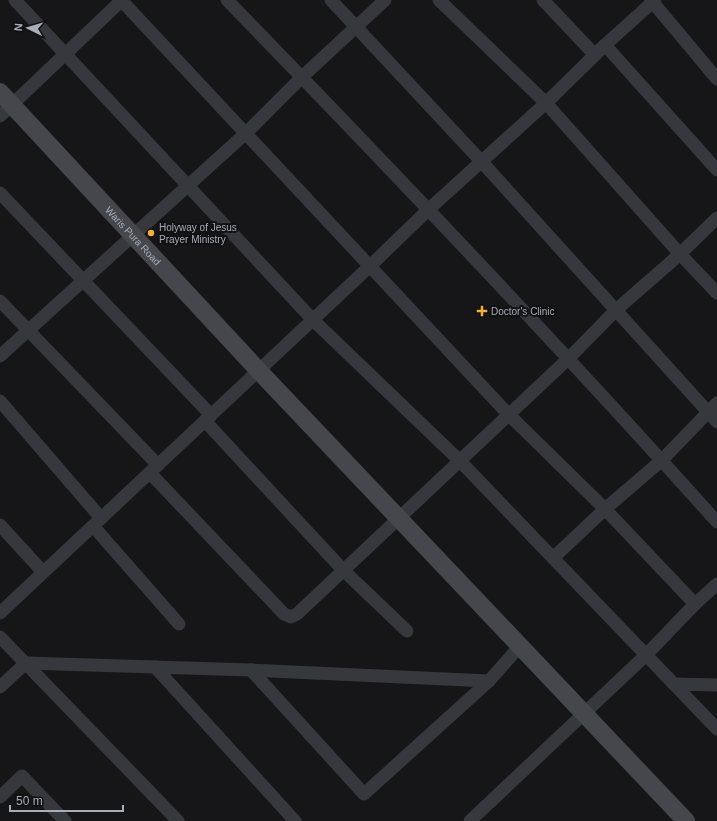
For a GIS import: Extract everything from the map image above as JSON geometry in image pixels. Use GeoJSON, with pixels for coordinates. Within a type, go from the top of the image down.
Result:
{"type":"FeatureCollection","features":[{"type":"Feature","properties":{"kind":"main road","name":"Waris Pura Road"},"geometry":{"type":"LineString","coordinates":[[4,104],[133,235],[263,375],[686,821]]}},
{"type":"Feature","properties":{"kind":"street"},"geometry":{"type":"LineString","coordinates":[[15,0],[313,320],[460,460],[717,729]]}},
{"type":"Feature","properties":{"kind":"street"},"geometry":{"type":"LineString","coordinates":[[4,104],[66,54],[122,0],[509,415],[605,509],[695,604]]}},
{"type":"Feature","properties":{"kind":"street"},"geometry":{"type":"LineString","coordinates":[[227,0],[429,209],[569,358],[717,522]]}},
{"type":"Feature","properties":{"kind":"street"},"geometry":{"type":"LineString","coordinates":[[331,0],[481,161],[616,310],[712,407],[717,422]]}},
{"type":"Feature","properties":{"kind":"street"},"geometry":{"type":"LineString","coordinates":[[0,356],[246,133],[302,77],[385,0]]}},
{"type":"Feature","properties":{"kind":"street"},"geometry":{"type":"LineString","coordinates":[[543,0],[595,55]]}},
{"type":"Feature","properties":{"kind":"street"},"geometry":{"type":"LineString","coordinates":[[441,1],[546,103],[680,254],[717,293]]}},
{"type":"Feature","properties":{"kind":"street"},"geometry":{"type":"LineString","coordinates":[[0,613],[208,418],[263,375],[313,320],[429,209],[546,103],[605,45],[653,1],[717,79]]}},
{"type":"Feature","properties":{"kind":"street"},"geometry":{"type":"LineString","coordinates":[[605,45],[717,170]]}},
{"type":"Feature","properties":{"kind":"street"},"geometry":{"type":"LineString","coordinates":[[0,193],[83,280],[343,570],[407,631]]}},
{"type":"Feature","properties":{"kind":"street"},"geometry":{"type":"LineString","coordinates":[[0,301],[28,330],[284,614],[291,617],[297,614],[569,358],[616,310],[680,254],[717,218]]}},
{"type":"Feature","properties":{"kind":"street"},"geometry":{"type":"LineString","coordinates":[[0,401],[179,624]]}},
{"type":"Feature","properties":{"kind":"street"},"geometry":{"type":"LineString","coordinates":[[553,558],[605,509],[662,460],[712,407]]}},
{"type":"Feature","properties":{"kind":"street"},"geometry":{"type":"LineString","coordinates":[[0,525],[43,572]]}},
{"type":"Feature","properties":{"kind":"street"},"geometry":{"type":"LineString","coordinates":[[470,821],[585,714],[717,584]]}},
{"type":"Feature","properties":{"kind":"street"},"geometry":{"type":"LineString","coordinates":[[0,637],[178,821]]}},
{"type":"Feature","properties":{"kind":"street"},"geometry":{"type":"LineString","coordinates":[[251,670],[364,794],[489,681],[520,646]]}},
{"type":"Feature","properties":{"kind":"street"},"geometry":{"type":"LineString","coordinates":[[0,687],[26,663],[251,670],[489,681]]}},
{"type":"Feature","properties":{"kind":"street"},"geometry":{"type":"LineString","coordinates":[[155,667],[295,821]]}},
{"type":"Feature","properties":{"kind":"street"},"geometry":{"type":"LineString","coordinates":[[674,684],[717,685]]}},
{"type":"Feature","properties":{"kind":"street"},"geometry":{"type":"LineString","coordinates":[[0,797],[22,776],[64,821]]}},
{"type":"Feature","properties":{"kind":"place","name":"Holyway of Jesus Prayer Ministry"},"geometry":{"type":"Point","coordinates":[151,233]}},
{"type":"Feature","properties":{"kind":"place","name":"Doctor's Clinic"},"geometry":{"type":"Point","coordinates":[482,311]}}]}
